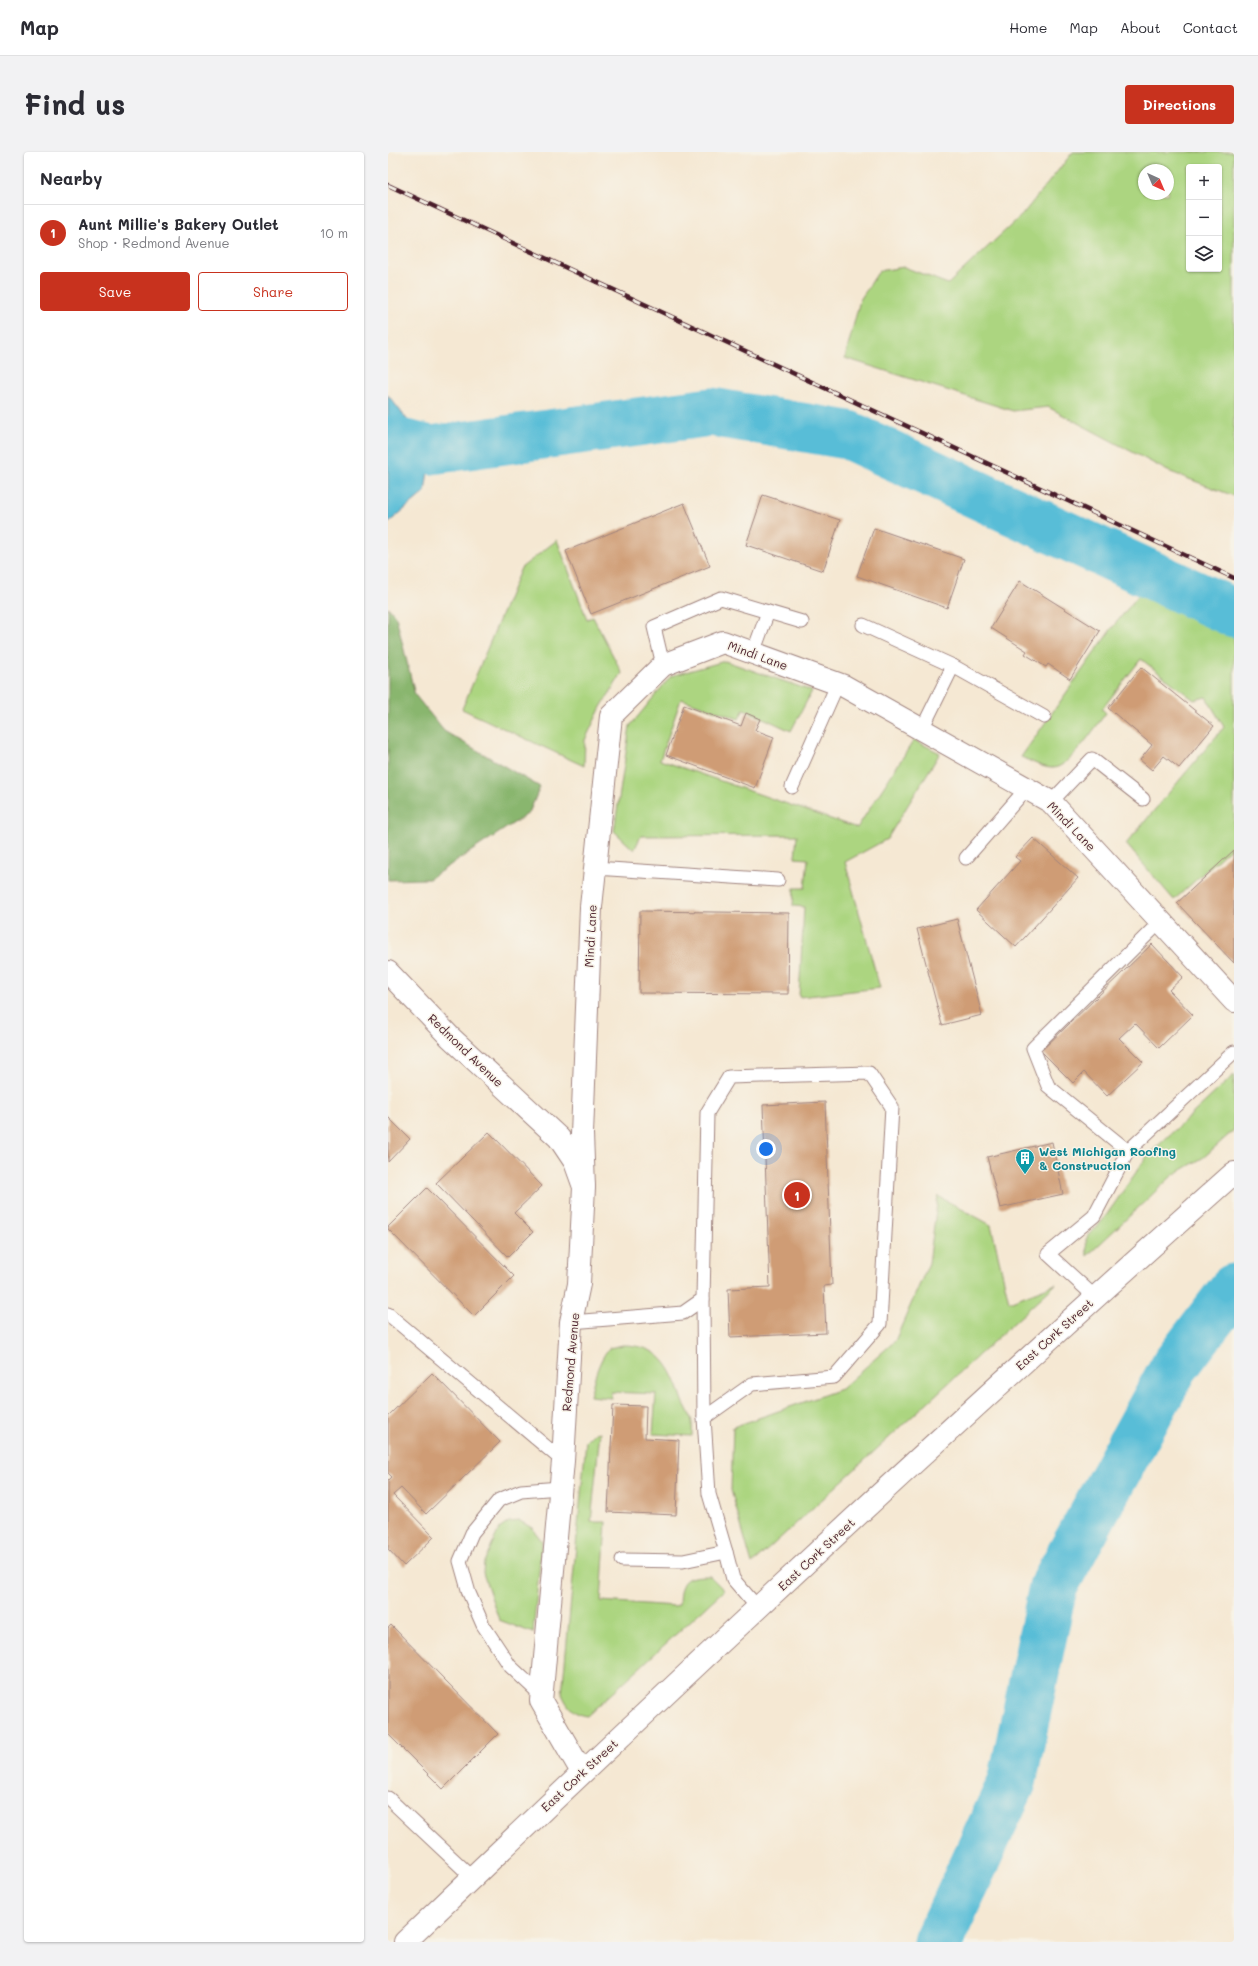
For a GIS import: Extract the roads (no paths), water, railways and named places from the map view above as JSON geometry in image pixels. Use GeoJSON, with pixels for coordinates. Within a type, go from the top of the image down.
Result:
{"type":"FeatureCollection","features":[{"type":"Feature","properties":{"kind":"street","name":"Mindi Lane"},"geometry":{"type":"LineString","coordinates":[[584,1187],[582,1134],[591,907],[611,716],[663,665],[723,642],[838,683],[1052,802],[1234,1000]]}},
{"type":"Feature","properties":{"kind":"street","name":"Redmond Avenue"},"geometry":{"type":"LineString","coordinates":[[388,972],[450,1037],[559,1138],[575,1162],[584,1187],[579,1284],[571,1322],[563,1461],[541,1695],[541,1701],[582,1772]]}},
{"type":"Feature","properties":{"kind":"street","name":"East Cork Street"},"geometry":{"type":"LineString","coordinates":[[405,1942],[582,1772],[1027,1358],[1234,1173]]}},
{"type":"Feature","properties":{"kind":"lane"},"geometry":{"type":"LineString","coordinates":[[663,665],[654,627],[721,598],[802,622]]}},
{"type":"Feature","properties":{"kind":"lane"},"geometry":{"type":"LineString","coordinates":[[753,653],[768,612]]}},
{"type":"Feature","properties":{"kind":"lane"},"geometry":{"type":"LineString","coordinates":[[863,626],[953,666],[1044,717]]}},
{"type":"Feature","properties":{"kind":"lane"},"geometry":{"type":"LineString","coordinates":[[922,729],[953,666]]}},
{"type":"Feature","properties":{"kind":"lane"},"geometry":{"type":"LineString","coordinates":[[792,787],[838,683]]}},
{"type":"Feature","properties":{"kind":"lane"},"geometry":{"type":"LineString","coordinates":[[1052,802],[1092,759],[1143,799]]}},
{"type":"Feature","properties":{"kind":"lane"},"geometry":{"type":"LineString","coordinates":[[966,858],[1027,788]]}},
{"type":"Feature","properties":{"kind":"lane"},"geometry":{"type":"LineString","coordinates":[[595,868],[778,880]]}},
{"type":"Feature","properties":{"kind":"lane"},"geometry":{"type":"LineString","coordinates":[[1128,1151],[1048,1086],[1033,1048],[1161,920]]}},
{"type":"Feature","properties":{"kind":"lane"},"geometry":{"type":"LineString","coordinates":[[1095,1297],[1048,1254],[1094,1216],[1128,1151],[1234,1052]]}},
{"type":"Feature","properties":{"kind":"lane"},"geometry":{"type":"LineString","coordinates":[[704,1418],[752,1384],[834,1377],[880,1324],[892,1107],[869,1072],[729,1077],[707,1112],[703,1299],[704,1418],[709,1494],[734,1579],[758,1608]]}},
{"type":"Feature","properties":{"kind":"lane"},"geometry":{"type":"LineString","coordinates":[[571,1322],[683,1313],[703,1299]]}},
{"type":"Feature","properties":{"kind":"lane"},"geometry":{"type":"LineString","coordinates":[[388,1314],[563,1461]]}},
{"type":"Feature","properties":{"kind":"lane"},"geometry":{"type":"LineString","coordinates":[[541,1695],[510,1666],[483,1625],[469,1593],[460,1561],[472,1533],[499,1500],[522,1491],[560,1488]]}},
{"type":"Feature","properties":{"kind":"lane"},"geometry":{"type":"LineString","coordinates":[[622,1560],[684,1561],[726,1552]]}},
{"type":"Feature","properties":{"kind":"lane"},"geometry":{"type":"LineString","coordinates":[[388,1798],[472,1877]]}},
{"type":"Feature","properties":{"kind":"water"},"geometry":{"type":"Polygon","coordinates":[[[388,395],[431,450],[425,492],[388,523],[388,395]]]}},
{"type":"Feature","properties":{"kind":"waterway"},"geometry":{"type":"LineString","coordinates":[[388,440],[431,450],[711,412],[848,435],[1234,613]]}},
{"type":"Feature","properties":{"kind":"waterway"},"geometry":{"type":"LineString","coordinates":[[938,1942],[1012,1782],[1053,1587],[1174,1367],[1234,1288]]}},
{"type":"Feature","properties":{"kind":"railway"},"geometry":{"type":"LineString","coordinates":[[388,185],[1234,578]]}},
{"type":"Feature","properties":{"kind":"place","name":"West Michigan Roofing & Construction"},"geometry":{"type":"Point","coordinates":[1025,1175]}},
{"type":"Feature","properties":{"kind":"place","name":"Aunt Millie's Bakery Outlet"},"geometry":{"type":"Point","coordinates":[797,1195]}}]}
